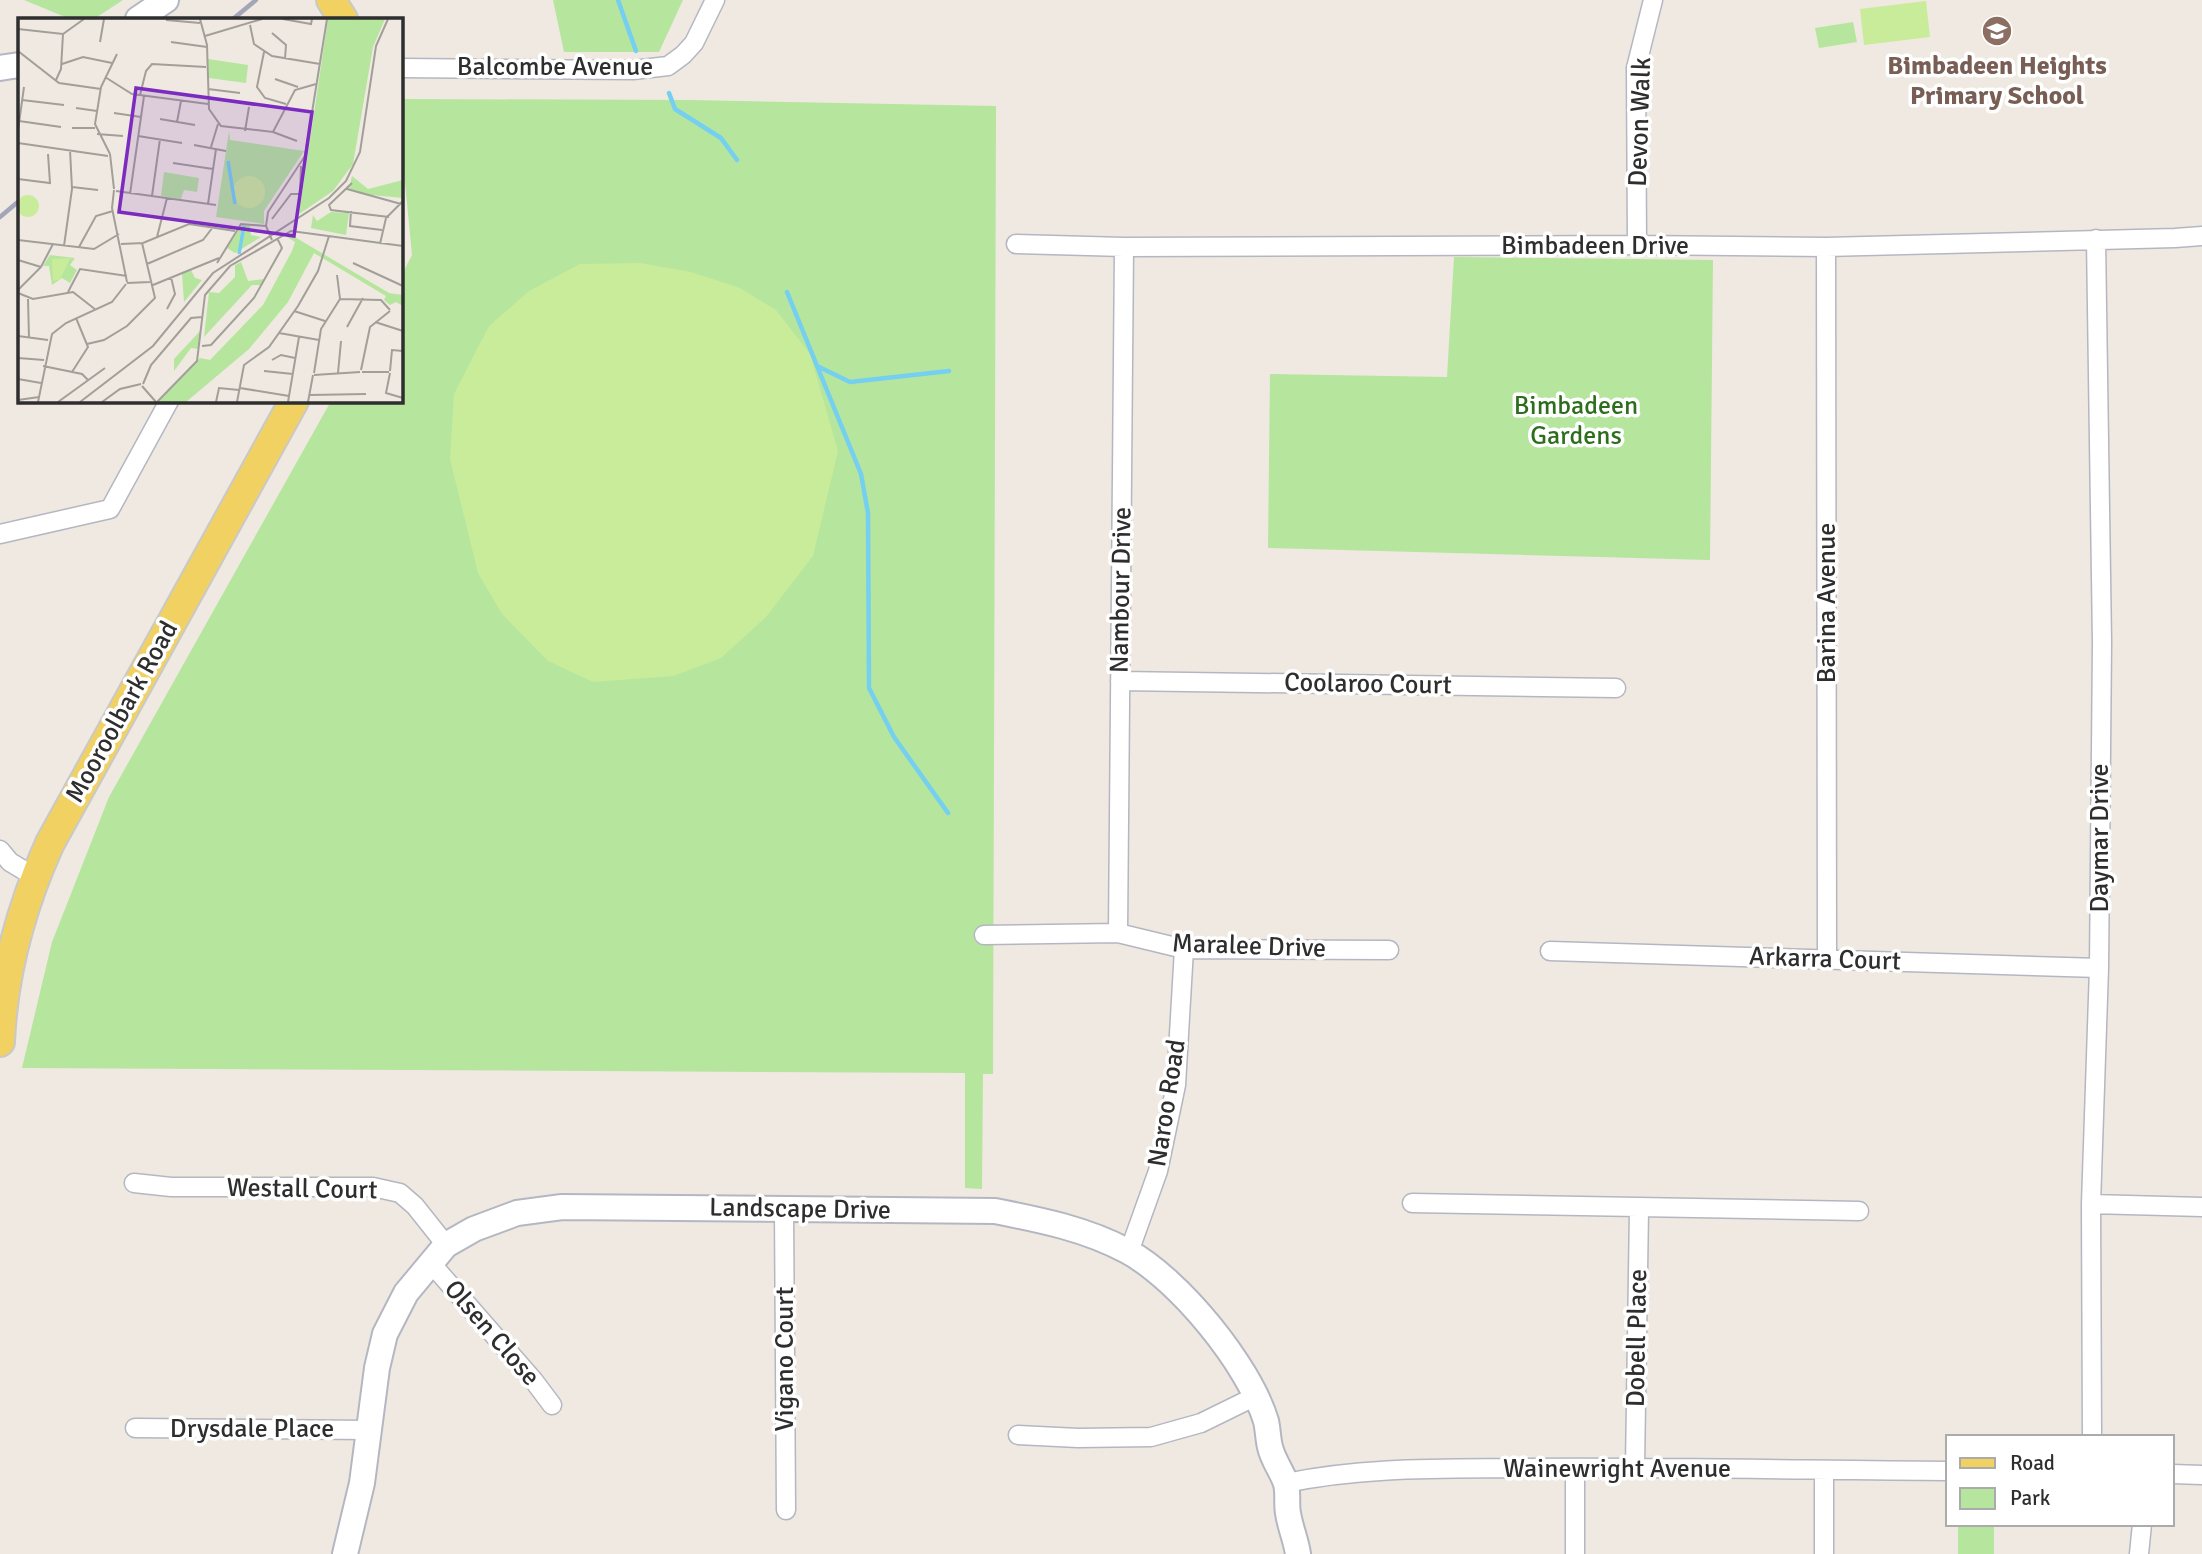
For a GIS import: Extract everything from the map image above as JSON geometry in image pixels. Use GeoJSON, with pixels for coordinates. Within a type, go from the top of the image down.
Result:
{"type":"FeatureCollection","features":[{"type":"Feature","properties":{"kind":"main road"},"geometry":{"type":"LineString","coordinates":[[331,0],[342,18]]}},
{"type":"Feature","properties":{"kind":"main road","name":"Mooroolbark Road"},"geometry":{"type":"LineString","coordinates":[[0,1042],[10,956],[35,877],[83,780],[293,402]]}},
{"type":"Feature","properties":{"kind":"street"},"geometry":{"type":"LineString","coordinates":[[139,18],[166,0]]}},
{"type":"Feature","properties":{"kind":"street","name":"Balcombe Avenue"},"geometry":{"type":"LineString","coordinates":[[402,68],[633,69],[668,66],[694,43],[715,0]]}},
{"type":"Feature","properties":{"kind":"street","name":"Devon Walk"},"geometry":{"type":"LineString","coordinates":[[1637,245],[1636,68],[1653,0]]}},
{"type":"Feature","properties":{"kind":"street"},"geometry":{"type":"LineString","coordinates":[[0,68],[18,65]]}},
{"type":"Feature","properties":{"kind":"street","name":"Bimbadeen Drive"},"geometry":{"type":"LineString","coordinates":[[1016,244],[1124,247],[1826,247],[2175,239],[2202,236]]}},
{"type":"Feature","properties":{"kind":"street","name":"Daymar Drive"},"geometry":{"type":"LineString","coordinates":[[2092,1435],[2091,1204],[2099,968],[2102,643],[2096,239]]}},
{"type":"Feature","properties":{"kind":"street","name":"Bimbadeen Drive"},"geometry":{"type":"LineString","coordinates":[[2175,239],[2202,243]]}},
{"type":"Feature","properties":{"kind":"street","name":"Nambour Drive"},"geometry":{"type":"LineString","coordinates":[[1118,933],[1124,247]]}},
{"type":"Feature","properties":{"kind":"street","name":"Barina Avenue"},"geometry":{"type":"LineString","coordinates":[[1826,247],[1827,959]]}},
{"type":"Feature","properties":{"kind":"street"},"geometry":{"type":"LineString","coordinates":[[0,534],[110,509],[168,402]]}},
{"type":"Feature","properties":{"kind":"street","name":"Coolaroo Court"},"geometry":{"type":"LineString","coordinates":[[1120,681],[1616,688]]}},
{"type":"Feature","properties":{"kind":"street"},"geometry":{"type":"LineString","coordinates":[[0,850],[10,862],[35,877]]}},
{"type":"Feature","properties":{"kind":"street","name":"Maralee Drive"},"geometry":{"type":"LineString","coordinates":[[984,935],[1118,933],[1184,949],[1389,950]]}},
{"type":"Feature","properties":{"kind":"street","name":"Naroo Road"},"geometry":{"type":"LineString","coordinates":[[1129,1252],[1158,1171],[1176,1085],[1184,949]]}},
{"type":"Feature","properties":{"kind":"street","name":"Arkarra Court"},"geometry":{"type":"LineString","coordinates":[[1550,951],[2099,968]]}},
{"type":"Feature","properties":{"kind":"street","name":"Westall Court"},"geometry":{"type":"LineString","coordinates":[[134,1183],[171,1186],[373,1187],[400,1193],[415,1206],[438,1254]]}},
{"type":"Feature","properties":{"kind":"street"},"geometry":{"type":"LineString","coordinates":[[1412,1203],[1859,1211]]}},
{"type":"Feature","properties":{"kind":"street"},"geometry":{"type":"LineString","coordinates":[[2091,1204],[2202,1207]]}},
{"type":"Feature","properties":{"kind":"street","name":"Landscape Drive"},"geometry":{"type":"LineString","coordinates":[[345,1554],[362,1483],[377,1368],[385,1334],[406,1293],[438,1254],[474,1229],[517,1213],[562,1207],[995,1211],[1048,1221],[1093,1235],[1129,1252],[1180,1292],[1216,1333],[1266,1421],[1270,1448],[1286,1483],[1288,1514],[1298,1554]]}},
{"type":"Feature","properties":{"kind":"street","name":"Vigano Court"},"geometry":{"type":"LineString","coordinates":[[784,1209],[786,1510]]}},
{"type":"Feature","properties":{"kind":"street","name":"Dobell Place"},"geometry":{"type":"LineString","coordinates":[[1635,1467],[1639,1209]]}},
{"type":"Feature","properties":{"kind":"street","name":"Olsen Close"},"geometry":{"type":"LineString","coordinates":[[438,1254],[552,1405]]}},
{"type":"Feature","properties":{"kind":"street"},"geometry":{"type":"LineString","coordinates":[[1018,1435],[1151,1437],[1201,1423],[1254,1396]]}},
{"type":"Feature","properties":{"kind":"street","name":"Drysdale Place"},"geometry":{"type":"LineString","coordinates":[[135,1428],[370,1430]]}},
{"type":"Feature","properties":{"kind":"street","name":"Wainewright Avenue"},"geometry":{"type":"LineString","coordinates":[[1286,1483],[1322,1475],[1371,1470],[1635,1467],[1946,1471]]}},
{"type":"Feature","properties":{"kind":"street"},"geometry":{"type":"LineString","coordinates":[[1575,1468],[1575,1554]]}},
{"type":"Feature","properties":{"kind":"street"},"geometry":{"type":"LineString","coordinates":[[1824,1470],[1824,1554]]}},
{"type":"Feature","properties":{"kind":"street"},"geometry":{"type":"LineString","coordinates":[[2174,1474],[2202,1475]]}},
{"type":"Feature","properties":{"kind":"street"},"geometry":{"type":"LineString","coordinates":[[2139,1554],[2142,1526]]}},
{"type":"Feature","properties":{"kind":"green space"},"geometry":{"type":"Polygon","coordinates":[[[24,0],[123,0],[96,18],[68,18],[24,0]]]}},
{"type":"Feature","properties":{"kind":"green space"},"geometry":{"type":"Polygon","coordinates":[[[553,0],[683,0],[659,52],[564,52],[553,0]]]}},
{"type":"Feature","properties":{"kind":"green space"},"geometry":{"type":"Polygon","coordinates":[[[1926,1],[1930,37],[1864,45],[1860,9],[1926,1]]]}},
{"type":"Feature","properties":{"kind":"green space"},"geometry":{"type":"Polygon","coordinates":[[[1853,22],[1857,42],[1819,48],[1815,28],[1853,22]]]}},
{"type":"Feature","properties":{"kind":"green space"},"geometry":{"type":"Polygon","coordinates":[[[402,99],[690,100],[996,106],[993,1074],[983,1074],[982,1189],[965,1188],[965,1073],[22,1068],[52,942],[109,797],[330,402],[402,402],[402,274],[412,255],[402,151],[402,99]]]}},
{"type":"Feature","properties":{"kind":"green space","name":"Bimbadeen Gardens"},"geometry":{"type":"Polygon","coordinates":[[[1454,257],[1713,260],[1710,560],[1268,548],[1270,374],[1447,377],[1454,257]]]}},
{"type":"Feature","properties":{"kind":"green space"},"geometry":{"type":"Polygon","coordinates":[[[640,263],[691,272],[740,288],[776,310],[810,354],[838,451],[813,556],[766,617],[721,658],[673,676],[593,682],[548,661],[502,614],[478,573],[450,459],[454,394],[489,326],[529,291],[580,264],[640,263]]]}},
{"type":"Feature","properties":{"kind":"green space"},"geometry":{"type":"Polygon","coordinates":[[[1958,1526],[1994,1526],[1994,1554],[1958,1554],[1958,1526]]]}},
{"type":"Feature","properties":{"kind":"waterway"},"geometry":{"type":"LineString","coordinates":[[618,0],[636,51]]}},
{"type":"Feature","properties":{"kind":"waterway"},"geometry":{"type":"LineString","coordinates":[[669,93],[675,109],[721,138],[737,160]]}},
{"type":"Feature","properties":{"kind":"waterway"},"geometry":{"type":"LineString","coordinates":[[787,292],[861,474],[868,513],[869,688],[894,737],[948,813]]}},
{"type":"Feature","properties":{"kind":"waterway"},"geometry":{"type":"LineString","coordinates":[[817,366],[850,382],[949,371]]}},
{"type":"Feature","properties":{"kind":"railway"},"geometry":{"type":"LineString","coordinates":[[234,18],[256,0]]}},
{"type":"Feature","properties":{"kind":"railway"},"geometry":{"type":"LineString","coordinates":[[0,217],[18,202]]}},
{"type":"Feature","properties":{"kind":"place","name":"Bimbadeen Heights Primary School"},"geometry":{"type":"Point","coordinates":[1997,31]}}]}
